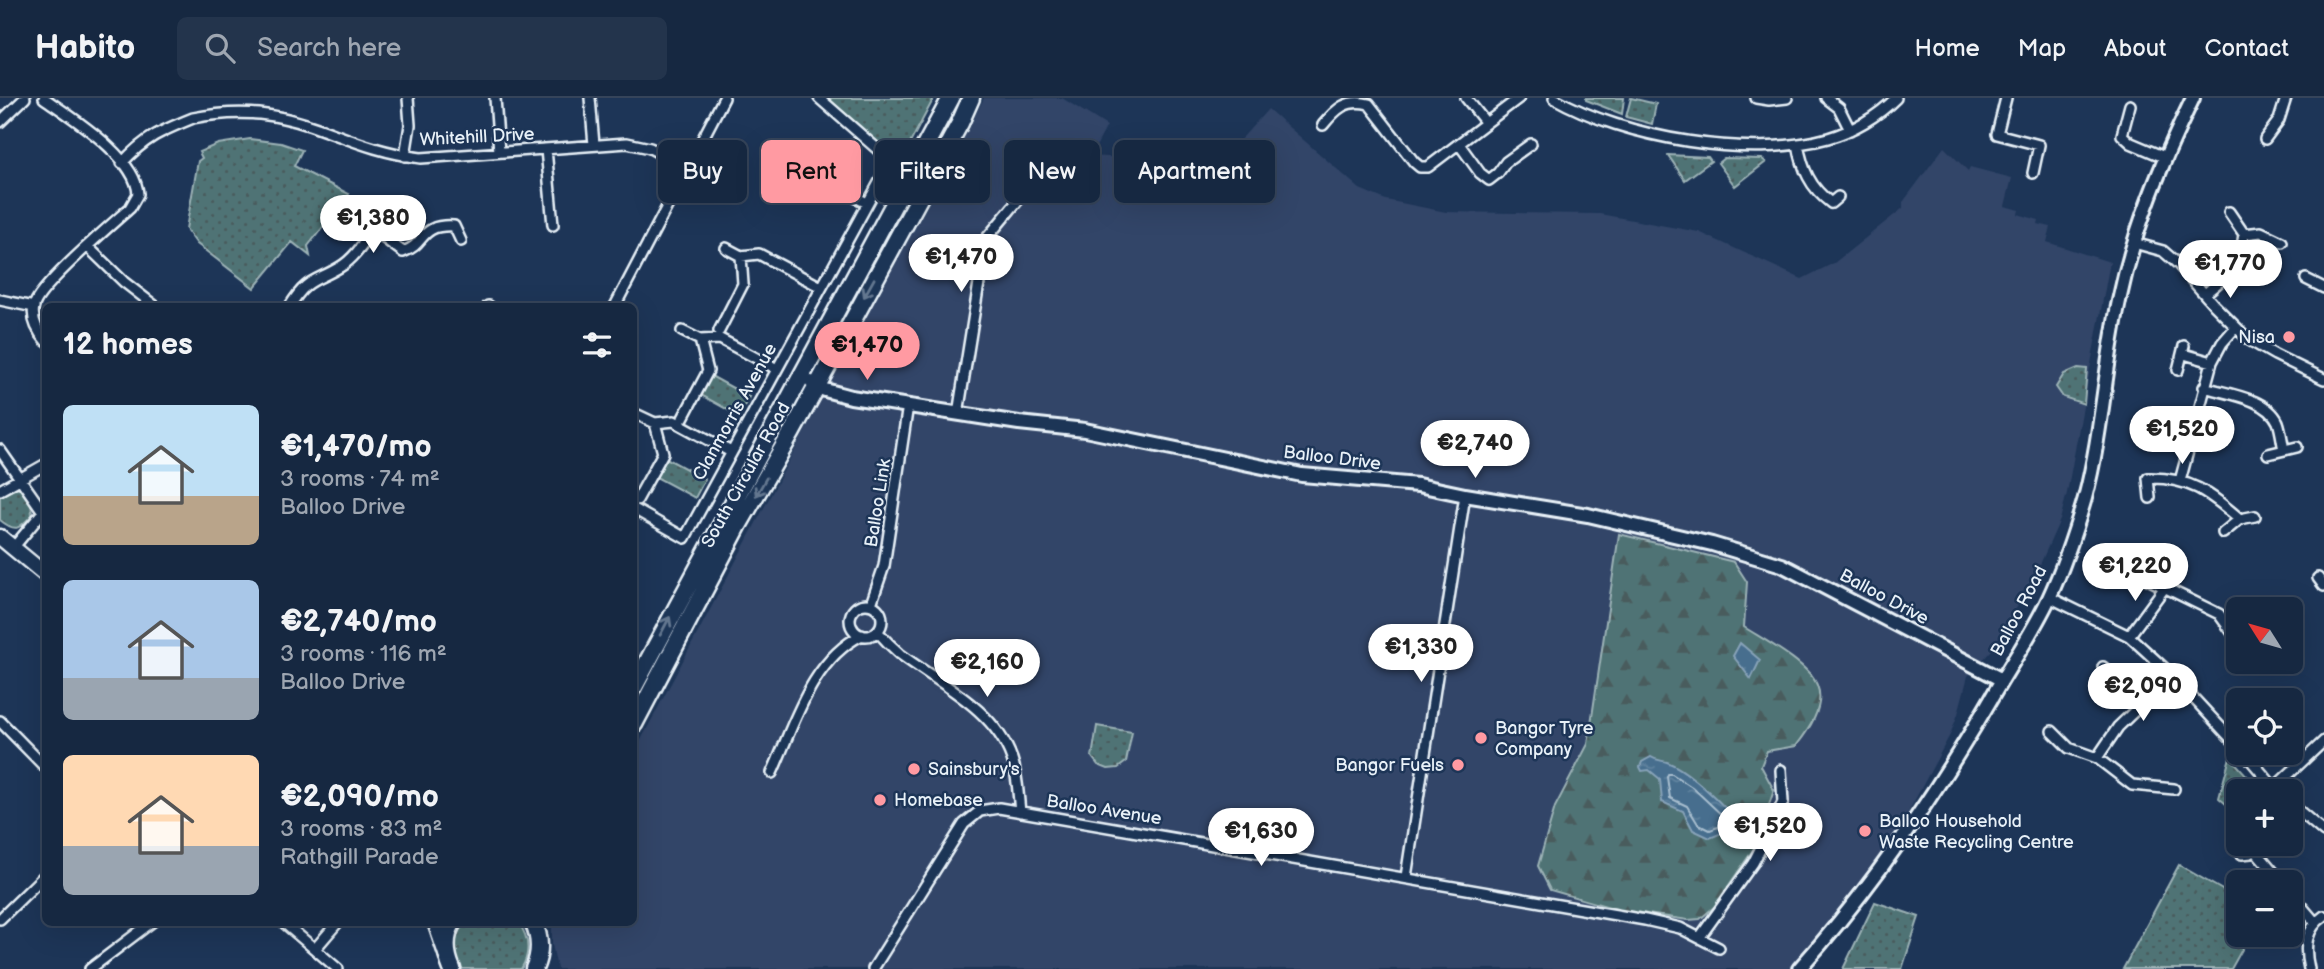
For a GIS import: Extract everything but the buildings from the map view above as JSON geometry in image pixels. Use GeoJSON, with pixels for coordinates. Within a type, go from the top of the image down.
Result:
{"type":"FeatureCollection","features":[{"type":"Feature","properties":{"kind":"highway","name":"South Circular Road"},"geometry":{"type":"LineString","coordinates":[[637,718],[738,526],[951,98]]}},
{"type":"Feature","properties":{"kind":"highway","name":"South Circular Road"},"geometry":{"type":"LineString","coordinates":[[637,681],[737,492],[808,381],[960,123],[971,98]]}},
{"type":"Feature","properties":{"kind":"highway"},"geometry":{"type":"LineString","coordinates":[[450,965],[446,942],[452,926]]}},
{"type":"Feature","properties":{"kind":"highway"},"geometry":{"type":"LineString","coordinates":[[535,926],[545,969]]}},
{"type":"Feature","properties":{"kind":"highway"},"geometry":{"type":"LineString","coordinates":[[534,969],[540,948]]}},
{"type":"Feature","properties":{"kind":"main road"},"geometry":{"type":"LineString","coordinates":[[0,537],[42,572]]}},
{"type":"Feature","properties":{"kind":"main road"},"geometry":{"type":"LineString","coordinates":[[436,926],[450,965]]}},
{"type":"Feature","properties":{"kind":"street"},"geometry":{"type":"LineString","coordinates":[[0,122],[25,98]]}},
{"type":"Feature","properties":{"kind":"street"},"geometry":{"type":"LineString","coordinates":[[42,335],[34,322],[34,307],[44,288],[136,200],[138,187],[135,178],[98,138],[44,98]]}},
{"type":"Feature","properties":{"kind":"street"},"geometry":{"type":"LineString","coordinates":[[405,156],[410,125],[408,98]]}},
{"type":"Feature","properties":{"kind":"street"},"geometry":{"type":"LineString","coordinates":[[495,98],[499,152]]}},
{"type":"Feature","properties":{"kind":"street"},"geometry":{"type":"LineString","coordinates":[[590,98],[594,145]]}},
{"type":"Feature","properties":{"kind":"street"},"geometry":{"type":"LineString","coordinates":[[702,140],[724,98]]}},
{"type":"Feature","properties":{"kind":"street","name":"Clanmorris Avenue"},"geometry":{"type":"LineString","coordinates":[[637,505],[685,538],[887,170],[884,155],[819,98]]}},
{"type":"Feature","properties":{"kind":"street"},"geometry":{"type":"LineString","coordinates":[[1322,125],[1349,99],[1360,98],[1369,104],[1420,167],[1427,167],[1519,98]]}},
{"type":"Feature","properties":{"kind":"street"},"geometry":{"type":"LineString","coordinates":[[1466,98],[1486,123]]}},
{"type":"Feature","properties":{"kind":"street"},"geometry":{"type":"LineString","coordinates":[[1554,98],[1573,108],[1621,125],[1688,142],[1732,145],[1798,144],[1828,138],[1850,130],[1887,107],[1896,98]]}},
{"type":"Feature","properties":{"kind":"street"},"geometry":{"type":"LineString","coordinates":[[1756,98],[1787,98]]}},
{"type":"Feature","properties":{"kind":"street"},"geometry":{"type":"LineString","coordinates":[[1826,98],[1839,108],[1850,130]]}},
{"type":"Feature","properties":{"kind":"street"},"geometry":{"type":"LineString","coordinates":[[2006,98],[1997,134],[2039,145],[2033,173]]}},
{"type":"Feature","properties":{"kind":"street","name":"Balloo Road"},"geometry":{"type":"LineString","coordinates":[[1799,969],[1858,900],[1916,821],[2049,597],[2085,498],[2119,301],[2134,243],[2164,157],[2193,98]]}},
{"type":"Feature","properties":{"kind":"street"},"geometry":{"type":"LineString","coordinates":[[2265,139],[2279,120],[2286,98]]}},
{"type":"Feature","properties":{"kind":"street"},"geometry":{"type":"LineString","coordinates":[[122,163],[154,134],[185,121],[218,108],[263,104]]}},
{"type":"Feature","properties":{"kind":"street"},"geometry":{"type":"LineString","coordinates":[[2130,105],[2122,135],[2131,143],[2164,157]]}},
{"type":"Feature","properties":{"kind":"street","name":"Whitehill Drive"},"geometry":{"type":"LineString","coordinates":[[284,107],[374,146],[421,158],[594,145],[643,145],[658,153]]}},
{"type":"Feature","properties":{"kind":"street"},"geometry":{"type":"LineString","coordinates":[[1459,144],[1480,173],[1489,180],[1499,173],[1506,162],[1531,144]]}},
{"type":"Feature","properties":{"kind":"street"},"geometry":{"type":"LineString","coordinates":[[1798,144],[1804,172],[1821,196],[1830,203],[1838,197]]}},
{"type":"Feature","properties":{"kind":"street"},"geometry":{"type":"LineString","coordinates":[[546,149],[553,225]]}},
{"type":"Feature","properties":{"kind":"street"},"geometry":{"type":"LineString","coordinates":[[861,201],[867,204]]}},
{"type":"Feature","properties":{"kind":"street"},"geometry":{"type":"LineString","coordinates":[[617,303],[669,203]]}},
{"type":"Feature","properties":{"kind":"street"},"geometry":{"type":"LineString","coordinates":[[958,414],[986,239],[1016,203]]}},
{"type":"Feature","properties":{"kind":"street"},"geometry":{"type":"LineString","coordinates":[[2206,294],[2238,262],[2244,234],[2229,212]]}},
{"type":"Feature","properties":{"kind":"street"},"geometry":{"type":"LineString","coordinates":[[292,303],[306,285],[349,261],[373,230],[403,252],[410,250],[429,229],[439,225],[454,226],[461,241]]}},
{"type":"Feature","properties":{"kind":"street"},"geometry":{"type":"LineString","coordinates":[[2244,234],[2261,232],[2282,242]]}},
{"type":"Feature","properties":{"kind":"street"},"geometry":{"type":"LineString","coordinates":[[2134,243],[2163,251],[2249,340],[2324,379]]}},
{"type":"Feature","properties":{"kind":"street"},"geometry":{"type":"LineString","coordinates":[[88,247],[124,282],[151,303]]}},
{"type":"Feature","properties":{"kind":"street"},"geometry":{"type":"LineString","coordinates":[[726,248],[741,256],[759,254],[821,288]]}},
{"type":"Feature","properties":{"kind":"street"},"geometry":{"type":"LineString","coordinates":[[719,331],[743,284],[741,256]]}},
{"type":"Feature","properties":{"kind":"street"},"geometry":{"type":"LineString","coordinates":[[2306,279],[2324,288]]}},
{"type":"Feature","properties":{"kind":"street"},"geometry":{"type":"LineString","coordinates":[[0,299],[34,307]]}},
{"type":"Feature","properties":{"kind":"street"},"geometry":{"type":"LineString","coordinates":[[2180,481],[2212,362],[2222,343],[2236,327]]}},
{"type":"Feature","properties":{"kind":"street"},"geometry":{"type":"LineString","coordinates":[[682,331],[700,340],[720,339],[777,369]]}},
{"type":"Feature","properties":{"kind":"street"},"geometry":{"type":"LineString","coordinates":[[683,418],[708,371],[700,340]]}},
{"type":"Feature","properties":{"kind":"street"},"geometry":{"type":"LineString","coordinates":[[2178,370],[2184,350],[2212,362]]}},
{"type":"Feature","properties":{"kind":"street","name":"Balloo Drive"},"geometry":{"type":"LineString","coordinates":[[808,381],[851,397],[1084,430],[1301,475],[1418,485],[1588,515],[1712,544],[1783,565],[2002,680]]}},
{"type":"Feature","properties":{"kind":"street"},"geometry":{"type":"LineString","coordinates":[[2204,387],[2249,400],[2264,408],[2278,422],[2284,450]]}},
{"type":"Feature","properties":{"kind":"street","name":"Balloo Link"},"geometry":{"type":"LineString","coordinates":[[871,604],[884,566],[908,405]]}},
{"type":"Feature","properties":{"kind":"street"},"geometry":{"type":"LineString","coordinates":[[638,415],[654,423],[674,421],[731,452]]}},
{"type":"Feature","properties":{"kind":"street"},"geometry":{"type":"LineString","coordinates":[[637,500],[663,453],[654,423]]}},
{"type":"Feature","properties":{"kind":"street"},"geometry":{"type":"LineString","coordinates":[[2268,454],[2297,447]]}},
{"type":"Feature","properties":{"kind":"street"},"geometry":{"type":"LineString","coordinates":[[0,450],[42,513]]}},
{"type":"Feature","properties":{"kind":"street"},"geometry":{"type":"LineString","coordinates":[[0,490],[42,466]]}},
{"type":"Feature","properties":{"kind":"street"},"geometry":{"type":"LineString","coordinates":[[2150,498],[2148,478],[2180,481],[2209,493],[2240,519]]}},
{"type":"Feature","properties":{"kind":"street"},"geometry":{"type":"LineString","coordinates":[[1406,877],[1465,495]]}},
{"type":"Feature","properties":{"kind":"street"},"geometry":{"type":"LineString","coordinates":[[13,548],[42,516]]}},
{"type":"Feature","properties":{"kind":"street"},"geometry":{"type":"LineString","coordinates":[[2223,533],[2240,519],[2255,516]]}},
{"type":"Feature","properties":{"kind":"street"},"geometry":{"type":"LineString","coordinates":[[2120,579],[2125,568],[2219,614],[2226,624]]}},
{"type":"Feature","properties":{"kind":"street"},"geometry":{"type":"LineString","coordinates":[[2129,636],[2165,587]]}},
{"type":"Feature","properties":{"kind":"street"},"geometry":{"type":"LineString","coordinates":[[2049,597],[2129,636],[2172,675],[2226,733]]}},
{"type":"Feature","properties":{"kind":"street"},"geometry":{"type":"LineString","coordinates":[[772,773],[812,686],[835,653],[862,635],[877,631],[882,617],[871,604],[857,606],[850,614],[853,630],[862,635]]}},
{"type":"Feature","properties":{"kind":"street"},"geometry":{"type":"LineString","coordinates":[[877,631],[898,652],[982,713],[1005,743],[1012,760],[1020,813]]}},
{"type":"Feature","properties":{"kind":"street"},"geometry":{"type":"LineString","coordinates":[[2103,667],[2129,687],[2142,702]]}},
{"type":"Feature","properties":{"kind":"street"},"geometry":{"type":"LineString","coordinates":[[2097,758],[2118,727],[2172,675]]}},
{"type":"Feature","properties":{"kind":"street"},"geometry":{"type":"LineString","coordinates":[[0,721],[42,764]]}},
{"type":"Feature","properties":{"kind":"street"},"geometry":{"type":"LineString","coordinates":[[2052,731],[2069,748],[2097,758],[2132,785],[2174,789]]}},
{"type":"Feature","properties":{"kind":"street"},"geometry":{"type":"LineString","coordinates":[[2286,779],[2324,741]]}},
{"type":"Feature","properties":{"kind":"street"},"geometry":{"type":"LineString","coordinates":[[2255,765],[2267,779]]}},
{"type":"Feature","properties":{"kind":"street"},"geometry":{"type":"LineString","coordinates":[[1700,937],[1753,863],[1768,834],[1783,802],[1781,770]]}},
{"type":"Feature","properties":{"kind":"street","name":"Balloo Avenue"},"geometry":{"type":"LineString","coordinates":[[873,969],[964,824],[980,811],[999,808],[1644,920],[1680,928],[1719,948]]}},
{"type":"Feature","properties":{"kind":"street"},"geometry":{"type":"LineString","coordinates":[[2303,814],[2324,832]]}},
{"type":"Feature","properties":{"kind":"street"},"geometry":{"type":"LineString","coordinates":[[0,919],[42,878]]}},
{"type":"Feature","properties":{"kind":"street"},"geometry":{"type":"LineString","coordinates":[[2303,908],[2315,922]]}},
{"type":"Feature","properties":{"kind":"street"},"geometry":{"type":"LineString","coordinates":[[2309,969],[2306,957],[2307,937],[2315,922],[2324,916]]}},
{"type":"Feature","properties":{"kind":"street"},"geometry":{"type":"LineString","coordinates":[[90,969],[147,926]]}},
{"type":"Feature","properties":{"kind":"street"},"geometry":{"type":"LineString","coordinates":[[289,926],[338,969]]}},
{"type":"Feature","properties":{"kind":"street"},"geometry":{"type":"LineString","coordinates":[[315,949],[335,926]]}},
{"type":"Feature","properties":{"kind":"shaded area"},"geometry":{"type":"Polygon","coordinates":[[[984,98],[1062,98],[1107,126],[1100,140],[1004,140],[1004,203],[1100,203],[1100,157],[1114,157],[1114,203],[1275,203],[1275,140],[1240,140],[1268,109],[1360,189],[1386,200],[1446,212],[1600,214],[1699,232],[1802,279],[1834,263],[1903,208],[1903,202],[1944,147],[1968,171],[1970,167],[2012,178],[2005,206],[2019,210],[2018,214],[2039,220],[2038,224],[2051,227],[2047,242],[2110,262],[2060,520],[2034,578],[1992,650],[1968,676],[1950,735],[1876,872],[1795,969],[557,969],[552,926],[637,926],[637,747],[844,357],[929,203],[990,203],[990,140],[963,140],[984,98]]]}},
{"type":"Feature","properties":{"kind":"green space"},"geometry":{"type":"Polygon","coordinates":[[[827,98],[934,98],[912,140],[875,142],[827,98]]]}},
{"type":"Feature","properties":{"kind":"green space"},"geometry":{"type":"Polygon","coordinates":[[[1624,98],[1622,114],[1586,100],[1624,98]]]}},
{"type":"Feature","properties":{"kind":"green space"},"geometry":{"type":"Polygon","coordinates":[[[1631,98],[1656,104],[1652,124],[1626,117],[1631,98]]]}},
{"type":"Feature","properties":{"kind":"green space"},"geometry":{"type":"Polygon","coordinates":[[[250,139],[281,143],[302,150],[294,166],[349,194],[308,246],[310,256],[292,242],[254,288],[197,244],[186,229],[198,161],[202,158],[199,152],[218,144],[250,139]]]}},
{"type":"Feature","properties":{"kind":"green space"},"geometry":{"type":"Polygon","coordinates":[[[1668,155],[1708,157],[1711,161],[1685,180],[1668,155]]]}},
{"type":"Feature","properties":{"kind":"green space"},"geometry":{"type":"Polygon","coordinates":[[[1724,158],[1762,159],[1766,162],[1735,186],[1718,163],[1724,158]]]}},
{"type":"Feature","properties":{"kind":"green space"},"geometry":{"type":"Polygon","coordinates":[[[2078,368],[2087,369],[2084,404],[2063,397],[2056,387],[2064,374],[2078,368]]]}},
{"type":"Feature","properties":{"kind":"green space"},"geometry":{"type":"Polygon","coordinates":[[[711,376],[749,397],[739,416],[701,395],[711,376]]]}},
{"type":"Feature","properties":{"kind":"green space"},"geometry":{"type":"Polygon","coordinates":[[[666,458],[705,479],[695,498],[656,477],[666,458]]]}},
{"type":"Feature","properties":{"kind":"green space"},"geometry":{"type":"Polygon","coordinates":[[[23,485],[31,504],[32,515],[17,528],[10,527],[0,520],[0,496],[23,485]]]}},
{"type":"Feature","properties":{"kind":"green space"},"geometry":{"type":"Polygon","coordinates":[[[1619,534],[1734,562],[1747,582],[1744,627],[1805,668],[1817,685],[1819,693],[1814,718],[1796,746],[1767,751],[1761,766],[1774,790],[1755,847],[1714,907],[1700,919],[1688,920],[1620,910],[1550,890],[1538,866],[1555,807],[1588,744],[1619,534]]]}},
{"type":"Feature","properties":{"kind":"green space"},"geometry":{"type":"Polygon","coordinates":[[[1097,726],[1132,732],[1126,762],[1118,768],[1108,769],[1098,765],[1092,757],[1097,726]]]}},
{"type":"Feature","properties":{"kind":"green space"},"geometry":{"type":"Polygon","coordinates":[[[2228,765],[2237,765],[2250,779],[2226,779],[2226,804],[2219,798],[2228,765]]]}},
{"type":"Feature","properties":{"kind":"green space"},"geometry":{"type":"Polygon","coordinates":[[[2179,865],[2226,892],[2226,947],[2243,947],[2231,969],[2123,969],[2179,865]]]}},
{"type":"Feature","properties":{"kind":"green space"},"geometry":{"type":"Polygon","coordinates":[[[1875,902],[1919,917],[1902,969],[1843,969],[1875,902]]]}},
{"type":"Feature","properties":{"kind":"green space"},"geometry":{"type":"Polygon","coordinates":[[[460,926],[521,926],[527,945],[521,969],[459,969],[455,957],[456,934],[460,926]]]}},
{"type":"Feature","properties":{"kind":"water"},"geometry":{"type":"Polygon","coordinates":[[[1740,643],[1760,660],[1751,679],[1733,656],[1740,643]]]}},
{"type":"Feature","properties":{"kind":"water"},"geometry":{"type":"Polygon","coordinates":[[[1651,757],[1675,766],[1694,779],[1736,819],[1734,827],[1727,833],[1710,838],[1693,830],[1683,811],[1662,802],[1660,779],[1649,770],[1642,771],[1642,762],[1651,757]]]}},
{"type":"Feature","properties":{"kind":"place","name":"Nisa"},"geometry":{"type":"Point","coordinates":[2289,337]}},
{"type":"Feature","properties":{"kind":"place","name":"Bangor Tyre Company"},"geometry":{"type":"Point","coordinates":[1481,738]}},
{"type":"Feature","properties":{"kind":"place","name":"Bangor Fuels"},"geometry":{"type":"Point","coordinates":[1458,765]}},
{"type":"Feature","properties":{"kind":"place","name":"Sainsbury's"},"geometry":{"type":"Point","coordinates":[914,769]}},
{"type":"Feature","properties":{"kind":"place","name":"Homebase"},"geometry":{"type":"Point","coordinates":[880,800]}},
{"type":"Feature","properties":{"kind":"place","name":"Balloo Household Waste Recycling Centre"},"geometry":{"type":"Point","coordinates":[1865,831]}}]}
